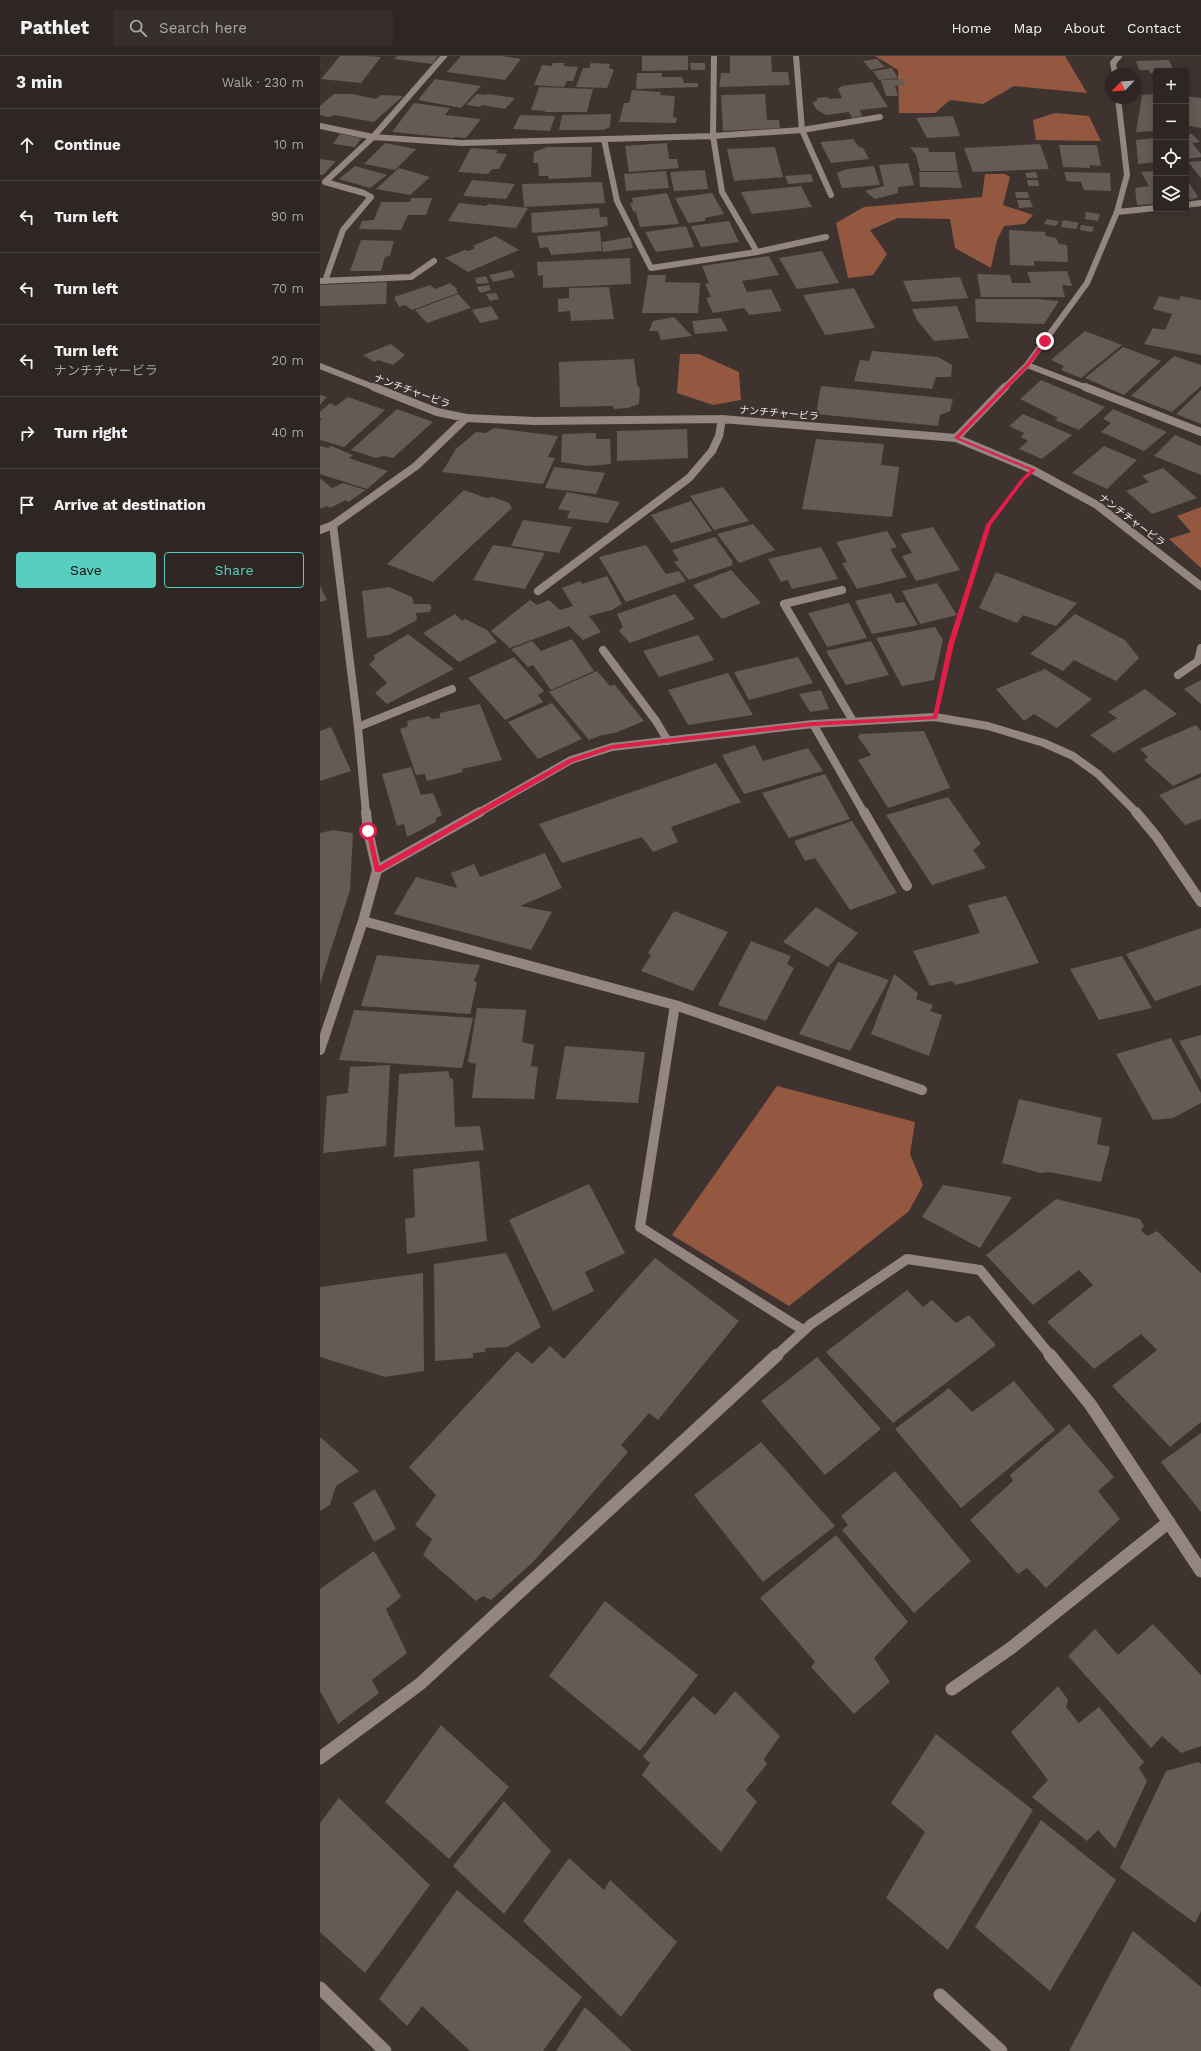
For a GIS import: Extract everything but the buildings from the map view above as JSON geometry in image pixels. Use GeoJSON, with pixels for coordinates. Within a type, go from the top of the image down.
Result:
{"type":"FeatureCollection","features":[{"type":"Feature","properties":{"kind":"street"},"geometry":{"type":"LineString","coordinates":[[434,261],[411,277],[323,281],[343,230],[371,197],[364,193],[325,182],[373,137],[444,56]]}},
{"type":"Feature","properties":{"kind":"street"},"geometry":{"type":"LineString","coordinates":[[714,56],[713,136],[722,192],[757,252]]}},
{"type":"Feature","properties":{"kind":"street"},"geometry":{"type":"LineString","coordinates":[[796,56],[802,130],[830,195]]}},
{"type":"Feature","properties":{"kind":"street"},"geometry":{"type":"LineString","coordinates":[[1114,68],[1113,63],[1119,56]]}},
{"type":"Feature","properties":{"kind":"street"},"geometry":{"type":"LineString","coordinates":[[956,438],[1027,365],[1087,283],[1117,212],[1127,175],[1119,104]]}},
{"type":"Feature","properties":{"kind":"street"},"geometry":{"type":"LineString","coordinates":[[320,126],[373,137],[462,143],[713,136],[802,130],[880,116]]}},
{"type":"Feature","properties":{"kind":"street"},"geometry":{"type":"LineString","coordinates":[[604,139],[617,200],[650,268],[757,252],[826,237]]}},
{"type":"Feature","properties":{"kind":"street"},"geometry":{"type":"LineString","coordinates":[[1189,205],[1201,203]]}},
{"type":"Feature","properties":{"kind":"street"},"geometry":{"type":"LineString","coordinates":[[1117,212],[1153,208]]}},
{"type":"Feature","properties":{"kind":"street"},"geometry":{"type":"LineString","coordinates":[[1027,365],[1201,432]]}},
{"type":"Feature","properties":{"kind":"street","name":"ナンチチャービラ"},"geometry":{"type":"LineString","coordinates":[[320,366],[437,412],[466,418],[535,421],[722,419],[956,438],[1033,470],[1097,505],[1201,586]]}},
{"type":"Feature","properties":{"kind":"street"},"geometry":{"type":"LineString","coordinates":[[320,530],[333,525],[416,466],[466,418]]}},
{"type":"Feature","properties":{"kind":"street"},"geometry":{"type":"LineString","coordinates":[[538,591],[689,478],[707,461],[722,432],[722,419]]}},
{"type":"Feature","properties":{"kind":"street"},"geometry":{"type":"LineString","coordinates":[[320,1050],[363,921],[377,870],[368,831],[358,727],[333,525]]}},
{"type":"Feature","properties":{"kind":"street"},"geometry":{"type":"LineString","coordinates":[[842,590],[784,604],[853,721]]}},
{"type":"Feature","properties":{"kind":"street"},"geometry":{"type":"LineString","coordinates":[[1178,675],[1199,662],[1201,648]]}},
{"type":"Feature","properties":{"kind":"street"},"geometry":{"type":"LineString","coordinates":[[603,650],[656,721],[668,741]]}},
{"type":"Feature","properties":{"kind":"street"},"geometry":{"type":"LineString","coordinates":[[358,727],[452,689]]}},
{"type":"Feature","properties":{"kind":"street"},"geometry":{"type":"LineString","coordinates":[[377,870],[571,760],[612,747],[813,724],[935,717],[988,726],[1044,743],[1073,756],[1098,774],[1128,802],[1152,831],[1201,902]]}},
{"type":"Feature","properties":{"kind":"street"},"geometry":{"type":"LineString","coordinates":[[813,724],[907,886]]}},
{"type":"Feature","properties":{"kind":"street"},"geometry":{"type":"LineString","coordinates":[[363,921],[675,1005],[922,1090]]}},
{"type":"Feature","properties":{"kind":"street"},"geometry":{"type":"LineString","coordinates":[[675,1005],[640,1227],[803,1330]]}},
{"type":"Feature","properties":{"kind":"street"},"geometry":{"type":"LineString","coordinates":[[320,1758],[420,1684],[803,1330],[907,1258],[980,1270],[1090,1404],[1201,1572]]}},
{"type":"Feature","properties":{"kind":"street"},"geometry":{"type":"LineString","coordinates":[[952,1689],[1011,1648],[1169,1522]]}},
{"type":"Feature","properties":{"kind":"street"},"geometry":{"type":"LineString","coordinates":[[320,1988],[385,2051]]}},
{"type":"Feature","properties":{"kind":"street"},"geometry":{"type":"LineString","coordinates":[[940,1995],[1001,2051]]}},
{"type":"Feature","properties":{"kind":"path"},"geometry":{"type":"LineString","coordinates":[[935,717],[951,644],[988,525],[1022,480],[1033,470]]}},
{"type":"Feature","properties":{"kind":"shaded area"},"geometry":{"type":"Polygon","coordinates":[[[875,56],[1065,56],[1087,93],[1014,86],[983,104],[950,100],[935,113],[899,113],[898,70],[875,56]]]}},
{"type":"Feature","properties":{"kind":"shaded area"},"geometry":{"type":"Polygon","coordinates":[[[1055,113],[1089,116],[1101,141],[1036,140],[1033,120],[1055,113]]]}},
{"type":"Feature","properties":{"kind":"shaded area"},"geometry":{"type":"Polygon","coordinates":[[[985,174],[1005,174],[1010,177],[1003,205],[1033,215],[1025,224],[1004,226],[997,240],[991,268],[955,248],[950,219],[898,218],[870,230],[887,254],[873,275],[848,278],[836,223],[864,207],[982,197],[985,174]]]}},
{"type":"Feature","properties":{"kind":"shaded area"},"geometry":{"type":"Polygon","coordinates":[[[680,354],[699,354],[739,372],[741,400],[713,405],[677,393],[680,354]]]}},
{"type":"Feature","properties":{"kind":"shaded area"},"geometry":{"type":"Polygon","coordinates":[[[1201,507],[1201,568],[1169,539],[1191,532],[1177,516],[1201,507]]]}},
{"type":"Feature","properties":{"kind":"shaded area"},"geometry":{"type":"Polygon","coordinates":[[[777,1086],[915,1122],[910,1154],[923,1185],[909,1211],[789,1306],[672,1235],[777,1086]]]}},
{"type":"Feature","properties":{"kind":"route"},"geometry":{"type":"LineString","coordinates":[[368,831],[377,870],[571,760],[612,747],[813,724],[935,717],[951,644],[988,525],[1022,480],[1033,470],[956,438],[1027,365],[1045,341]]}}]}
